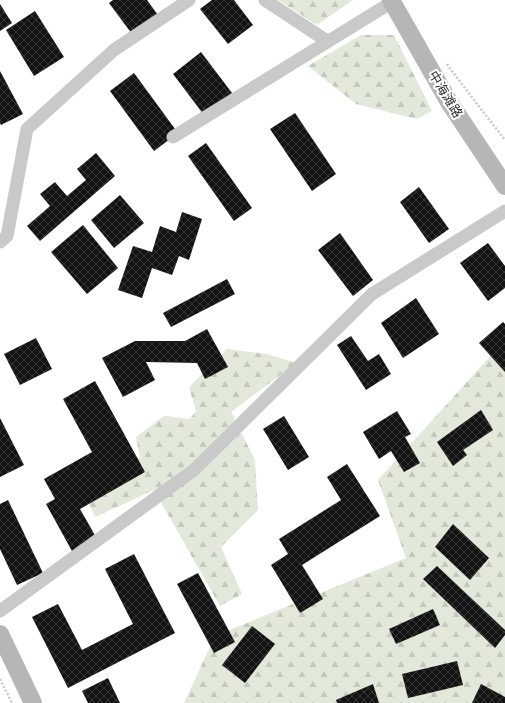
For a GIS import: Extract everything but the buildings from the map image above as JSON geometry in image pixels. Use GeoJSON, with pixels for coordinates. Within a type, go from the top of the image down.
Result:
{"type":"FeatureCollection","features":[{"type":"Feature","properties":{"kind":"main road","name":"中海滩路"},"geometry":{"type":"LineString","coordinates":[[392,1],[449,102],[505,186]]}},
{"type":"Feature","properties":{"kind":"main road"},"geometry":{"type":"LineString","coordinates":[[0,634],[33,703]]}},
{"type":"Feature","properties":{"kind":"street"},"geometry":{"type":"LineString","coordinates":[[0,242],[7,236],[27,129],[114,50],[189,0]]}},
{"type":"Feature","properties":{"kind":"street"},"geometry":{"type":"LineString","coordinates":[[265,0],[327,41]]}},
{"type":"Feature","properties":{"kind":"street"},"geometry":{"type":"LineString","coordinates":[[173,137],[392,1]]}},
{"type":"Feature","properties":{"kind":"street"},"geometry":{"type":"LineString","coordinates":[[0,611],[194,470],[372,294],[505,211]]}},
{"type":"Feature","properties":{"kind":"path"},"geometry":{"type":"LineString","coordinates":[[447,64],[505,140]]}},
{"type":"Feature","properties":{"kind":"path"},"geometry":{"type":"LineString","coordinates":[[0,679],[12,703]]}},
{"type":"Feature","properties":{"kind":"green space"},"geometry":{"type":"Polygon","coordinates":[[[278,0],[353,0],[317,25],[278,0]]]}},
{"type":"Feature","properties":{"kind":"green space"},"geometry":{"type":"Polygon","coordinates":[[[361,35],[394,35],[432,111],[417,119],[356,104],[308,66],[361,35]]]}},
{"type":"Feature","properties":{"kind":"green space"},"geometry":{"type":"Polygon","coordinates":[[[505,340],[505,703],[184,703],[215,636],[406,558],[378,480],[505,340]]]}},
{"type":"Feature","properties":{"kind":"green space"},"geometry":{"type":"Polygon","coordinates":[[[227,349],[267,354],[296,363],[231,412],[255,460],[258,510],[221,547],[242,594],[220,606],[154,490],[95,517],[83,490],[140,458],[136,437],[164,416],[190,419],[196,411],[189,387],[227,349]]]}}]}
